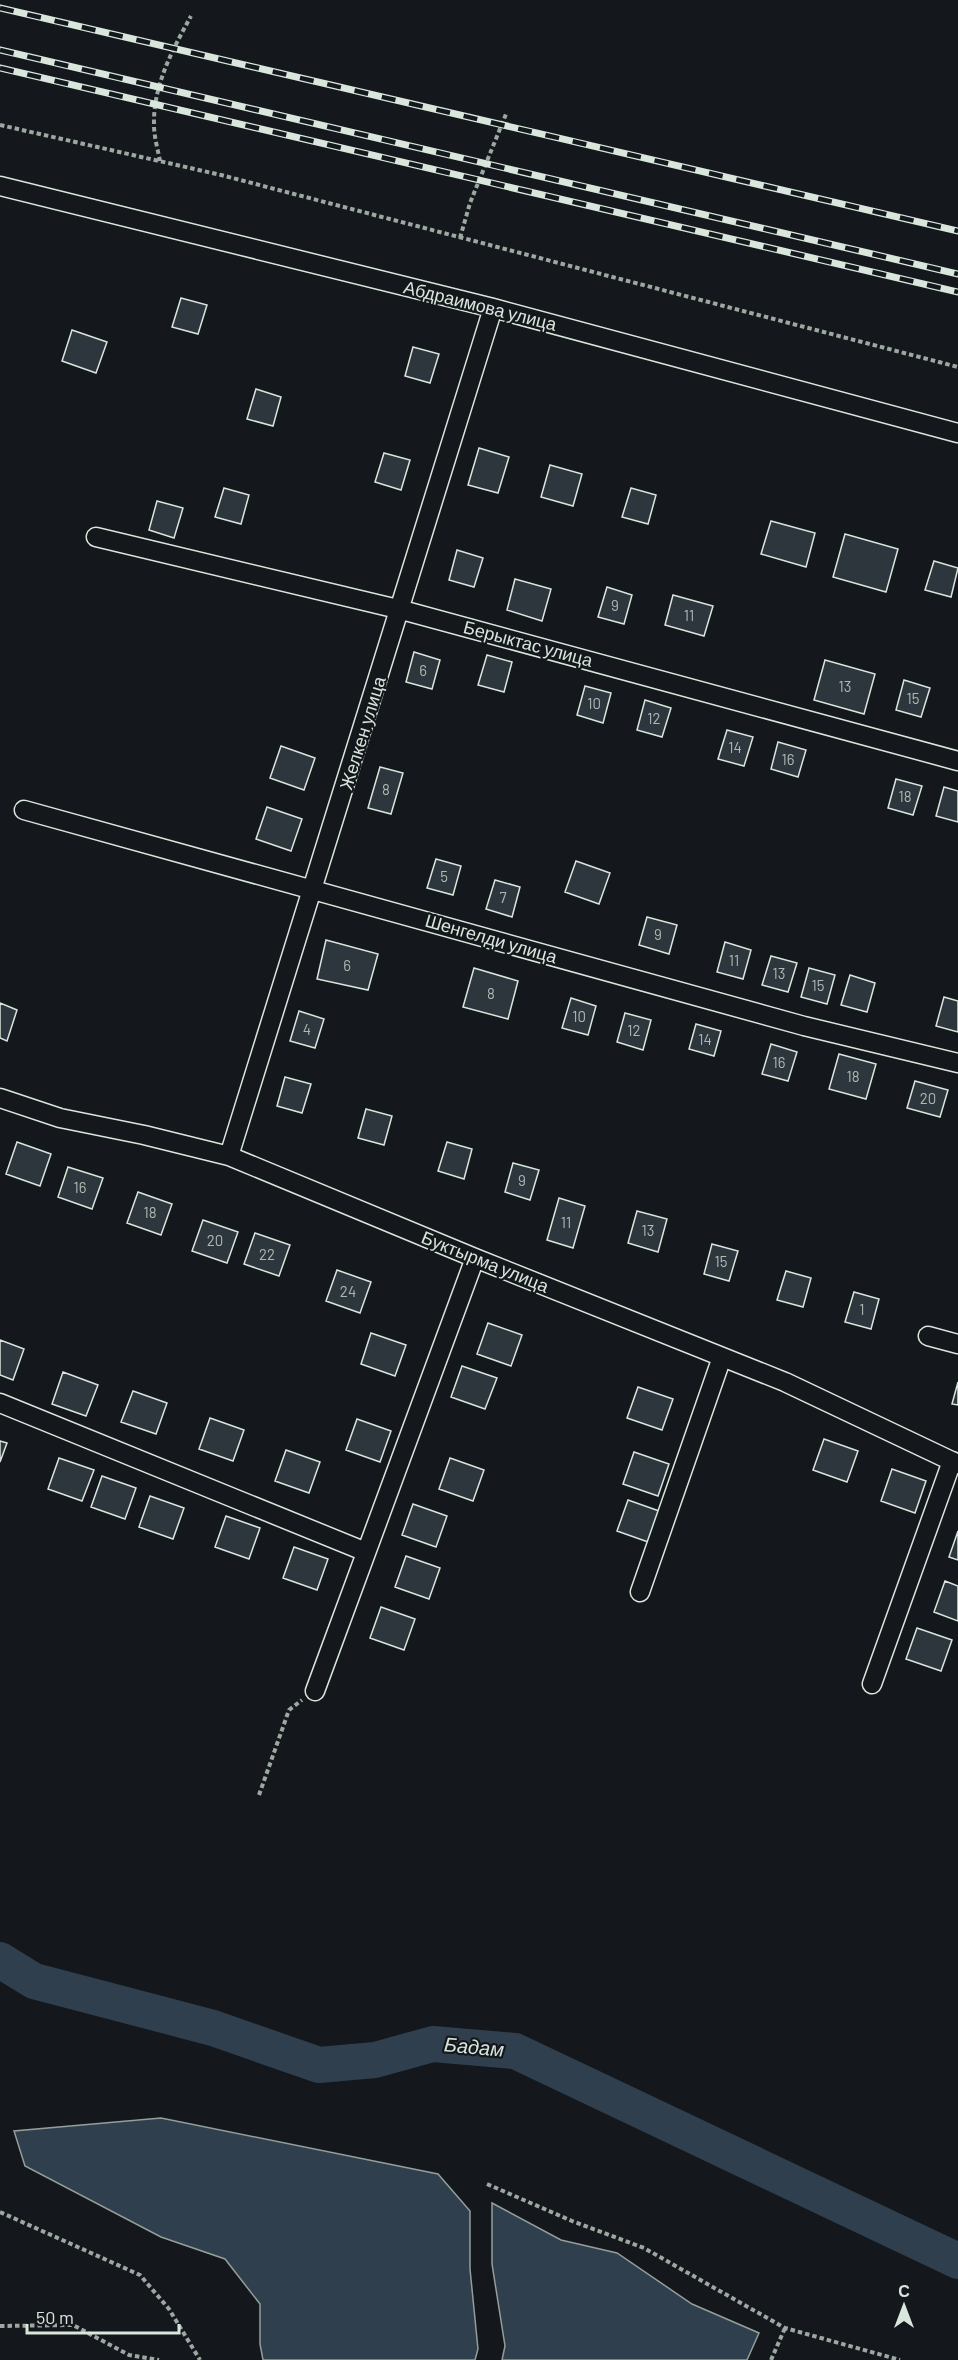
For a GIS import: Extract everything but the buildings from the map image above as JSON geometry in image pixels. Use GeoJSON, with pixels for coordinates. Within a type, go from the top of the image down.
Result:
{"type":"FeatureCollection","features":[{"type":"Feature","properties":{"kind":"street","name":"Абдраимова улица"},"geometry":{"type":"LineString","coordinates":[[0,186],[493,308],[958,433]]}},
{"type":"Feature","properties":{"kind":"street","name":"Желкен улица"},"geometry":{"type":"LineString","coordinates":[[229,1156],[315,890],[493,308]]}},
{"type":"Feature","properties":{"kind":"street","name":"Берыктас улица"},"geometry":{"type":"LineString","coordinates":[[96,537],[402,610],[958,761]]}},
{"type":"Feature","properties":{"kind":"street","name":"Шенгелди улица"},"geometry":{"type":"LineString","coordinates":[[24,810],[804,1026],[958,1063]]}},
{"type":"Feature","properties":{"kind":"street","name":"Буктырма улица"},"geometry":{"type":"LineString","coordinates":[[0,1098],[60,1118],[144,1135],[229,1156],[475,1258],[785,1382],[955,1462]]}},
{"type":"Feature","properties":{"kind":"street"},"geometry":{"type":"LineString","coordinates":[[315,1691],[475,1258]]}},
{"type":"Feature","properties":{"kind":"street"},"geometry":{"type":"LineString","coordinates":[[928,1336],[958,1344]]}},
{"type":"Feature","properties":{"kind":"street"},"geometry":{"type":"LineString","coordinates":[[640,1592],[722,1357]]}},
{"type":"Feature","properties":{"kind":"street"},"geometry":{"type":"LineString","coordinates":[[0,1403],[366,1552]]}},
{"type":"Feature","properties":{"kind":"street"},"geometry":{"type":"LineString","coordinates":[[872,1684],[955,1462]]}},
{"type":"Feature","properties":{"kind":"path"},"geometry":{"type":"LineString","coordinates":[[160,161],[154,124],[158,87],[173,48],[191,15]]}},
{"type":"Feature","properties":{"kind":"path"},"geometry":{"type":"LineString","coordinates":[[459,238],[470,203],[506,114]]}},
{"type":"Feature","properties":{"kind":"path"},"geometry":{"type":"LineString","coordinates":[[0,125],[160,161],[958,367]]}},
{"type":"Feature","properties":{"kind":"path"},"geometry":{"type":"LineString","coordinates":[[259,1795],[289,1710],[315,1691]]}},
{"type":"Feature","properties":{"kind":"path"},"geometry":{"type":"LineString","coordinates":[[487,2184],[572,2221],[644,2248],[785,2328],[900,2360]]}},
{"type":"Feature","properties":{"kind":"path"},"geometry":{"type":"LineString","coordinates":[[0,2212],[140,2275],[169,2309],[200,2360]]}},
{"type":"Feature","properties":{"kind":"path"},"geometry":{"type":"LineString","coordinates":[[0,2326],[73,2325],[129,2355],[159,2360]]}},
{"type":"Feature","properties":{"kind":"path"},"geometry":{"type":"LineString","coordinates":[[771,2360],[785,2328]]}},
{"type":"Feature","properties":{"kind":"water"},"geometry":{"type":"Polygon","coordinates":[[[161,2118],[438,2174],[470,2211],[470,2269],[478,2349],[475,2360],[263,2360],[260,2344],[260,2304],[225,2259],[161,2237],[25,2166],[14,2131],[161,2118]]]}},
{"type":"Feature","properties":{"kind":"water"},"geometry":{"type":"Polygon","coordinates":[[[492,2203],[561,2240],[617,2253],[692,2304],[759,2333],[747,2360],[502,2360],[505,2346],[492,2264],[492,2203]]]}},
{"type":"Feature","properties":{"kind":"waterway","name":"Бадам"},"geometry":{"type":"LineString","coordinates":[[0,1960],[34,1981],[213,2028],[319,2065],[375,2060],[433,2044],[515,2051],[958,2261]]}},
{"type":"Feature","properties":{"kind":"railway"},"geometry":{"type":"LineString","coordinates":[[0,8],[958,231]]}},
{"type":"Feature","properties":{"kind":"railway"},"geometry":{"type":"LineString","coordinates":[[0,50],[958,274]]}},
{"type":"Feature","properties":{"kind":"railway"},"geometry":{"type":"LineString","coordinates":[[0,68],[958,292]]}}]}
